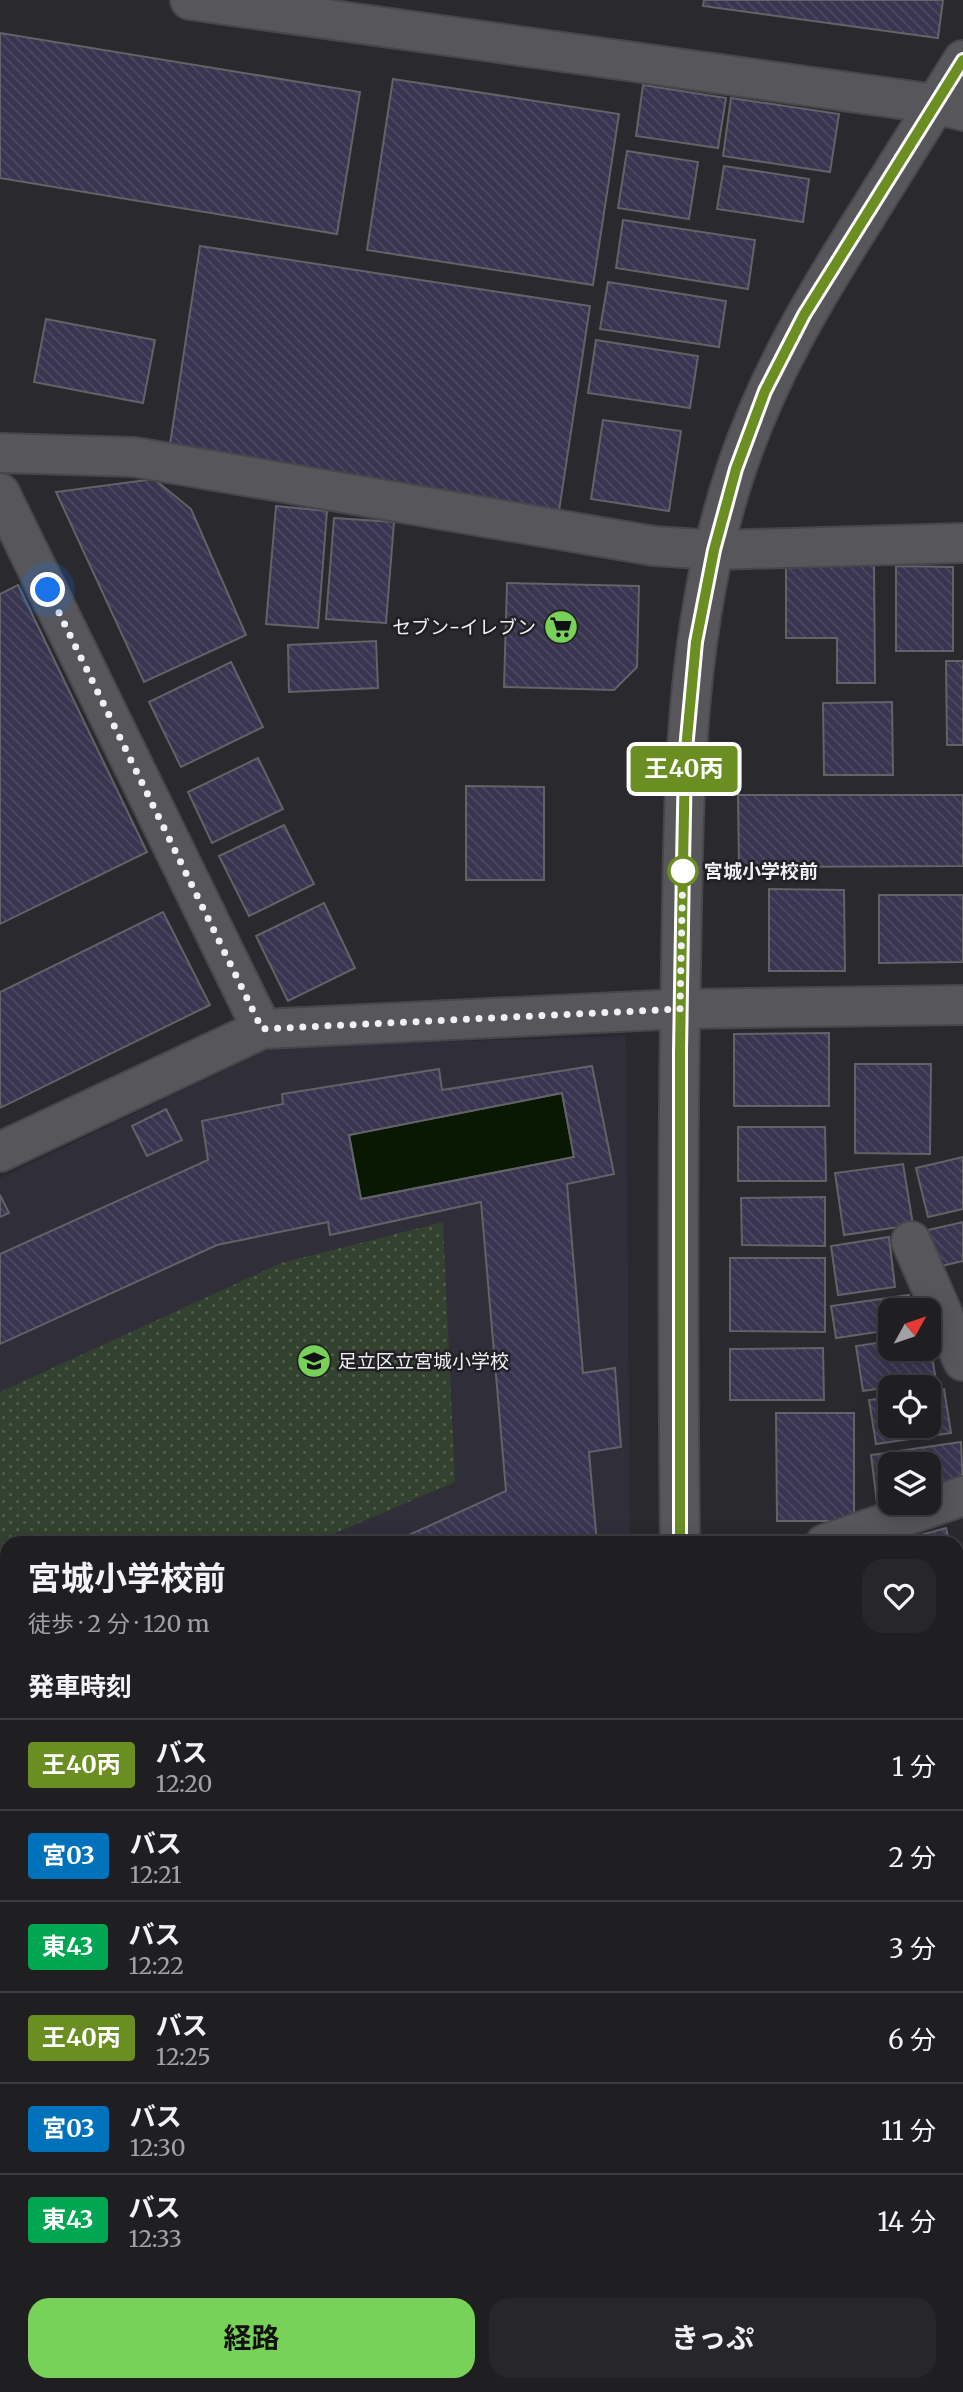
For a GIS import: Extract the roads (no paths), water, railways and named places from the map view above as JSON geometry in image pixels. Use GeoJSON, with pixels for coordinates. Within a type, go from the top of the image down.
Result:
{"type":"FeatureCollection","features":[{"type":"Feature","properties":{"kind":"street"},"geometry":{"type":"LineString","coordinates":[[190,0],[949,108]]}},
{"type":"Feature","properties":{"kind":"street"},"geometry":{"type":"LineString","coordinates":[[680,1536],[680,1009],[685,760],[696,642],[714,550],[736,469],[765,391],[804,315],[949,108],[963,60]]}},
{"type":"Feature","properties":{"kind":"street"},"geometry":{"type":"LineString","coordinates":[[0,453],[134,457],[654,546],[714,550],[963,543]]}},
{"type":"Feature","properties":{"kind":"street"},"geometry":{"type":"LineString","coordinates":[[0,493],[262,1029]]}},
{"type":"Feature","properties":{"kind":"street"},"geometry":{"type":"LineString","coordinates":[[0,1152],[262,1029],[680,1009],[963,1005]]}},
{"type":"Feature","properties":{"kind":"street"},"geometry":{"type":"LineString","coordinates":[[911,1241],[963,1361]]}},
{"type":"Feature","properties":{"kind":"street"},"geometry":{"type":"LineString","coordinates":[[848,1536],[963,1496]]}},
{"type":"Feature","properties":{"kind":"place","name":"セブン-イレブン"},"geometry":{"type":"Point","coordinates":[561,627]}},
{"type":"Feature","properties":{"kind":"place","name":"宮城小学校前"},"geometry":{"type":"Point","coordinates":[683,871]}},
{"type":"Feature","properties":{"kind":"place","name":"足立区立宮城小学校"},"geometry":{"type":"Point","coordinates":[314,1361]}}]}
